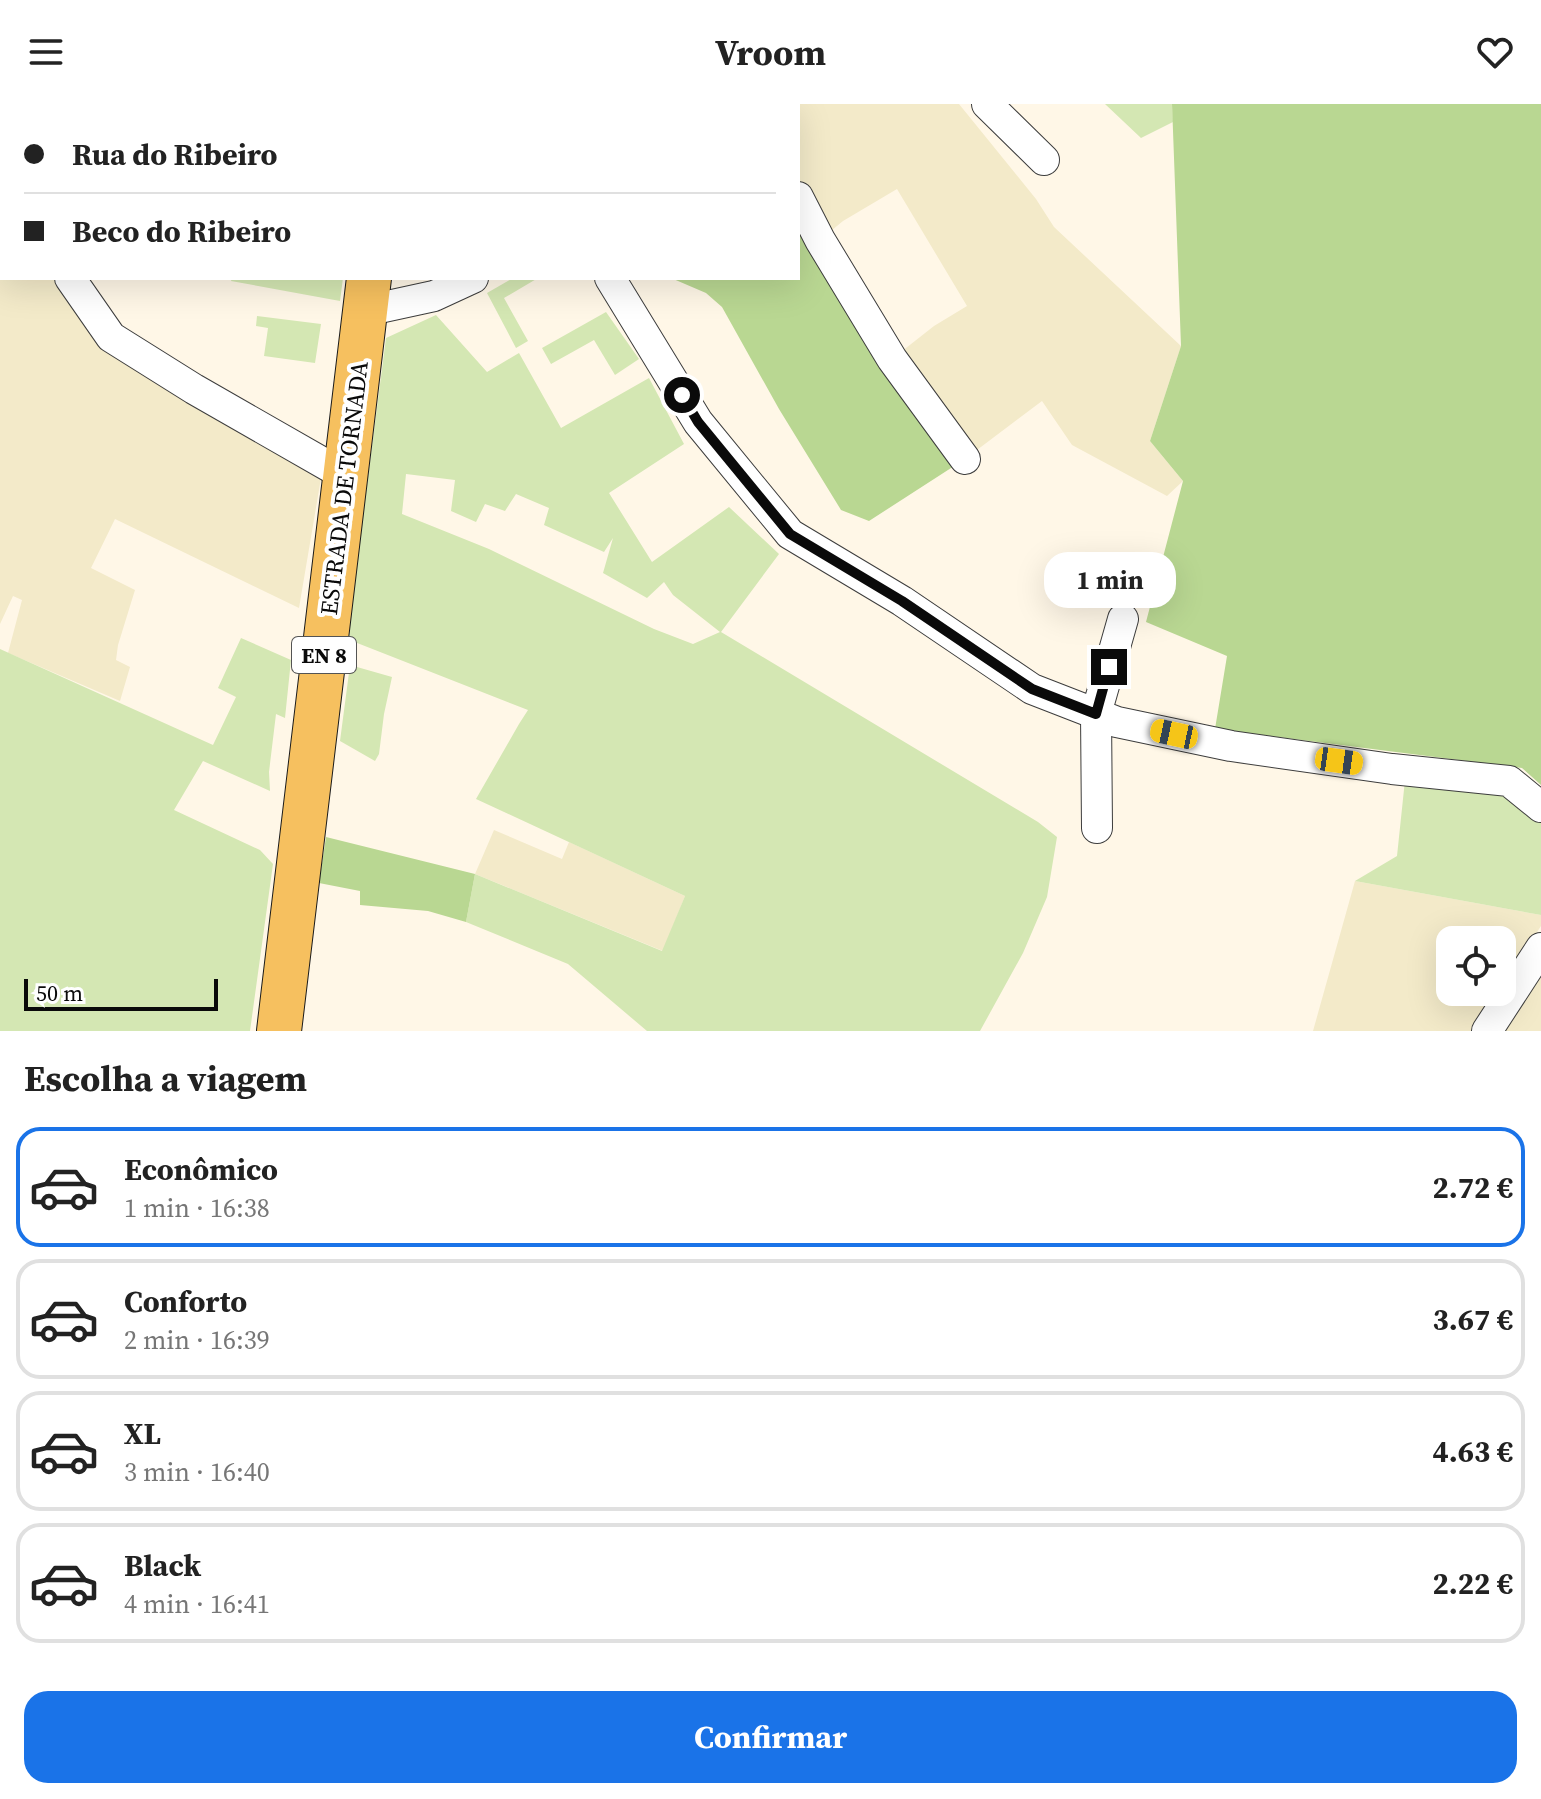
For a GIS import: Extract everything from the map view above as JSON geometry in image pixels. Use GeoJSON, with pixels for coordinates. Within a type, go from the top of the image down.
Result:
{"type":"FeatureCollection","features":[{"type":"Feature","properties":{"kind":"main road","name":"ESTRADA DE TORNADA"},"geometry":{"type":"LineString","coordinates":[[279,1031],[367,294]]}},
{"type":"Feature","properties":{"kind":"street"},"geometry":{"type":"LineString","coordinates":[[987,104],[1044,160]]}},
{"type":"Feature","properties":{"kind":"street"},"geometry":{"type":"LineString","coordinates":[[800,201],[820,240],[898,367],[965,459]]}},
{"type":"Feature","properties":{"kind":"street"},"geometry":{"type":"LineString","coordinates":[[71,280],[111,337],[194,389],[332,468],[346,471]]}},
{"type":"Feature","properties":{"kind":"street"},"geometry":{"type":"LineString","coordinates":[[367,294],[434,296],[469,280]]}},
{"type":"Feature","properties":{"kind":"street"},"geometry":{"type":"LineString","coordinates":[[611,280],[698,422],[790,534],[902,601],[1032,689],[1117,722],[1231,746],[1392,769],[1509,781],[1541,807]]}},
{"type":"Feature","properties":{"kind":"street"},"geometry":{"type":"LineString","coordinates":[[1097,828],[1096,714],[1123,619]]}},
{"type":"Feature","properties":{"kind":"street"},"geometry":{"type":"LineString","coordinates":[[1487,1031],[1541,948]]}},
{"type":"Feature","properties":{"kind":"shaded area"},"geometry":{"type":"Polygon","coordinates":[[[800,104],[959,104],[1036,199],[1054,227],[1181,346],[1150,441],[1183,481],[1167,496],[1072,445],[1042,401],[965,459],[892,359],[934,326],[967,306],[897,189],[843,221],[820,240],[800,201],[800,104]]]}},
{"type":"Feature","properties":{"kind":"shaded area"},"geometry":{"type":"Polygon","coordinates":[[[0,280],[71,280],[111,337],[321,478],[299,608],[115,519],[91,568],[135,590],[118,645],[116,660],[130,667],[120,701],[8,653],[22,600],[13,596],[0,624],[0,280]]]}},
{"type":"Feature","properties":{"kind":"shaded area"},"geometry":{"type":"Polygon","coordinates":[[[494,830],[562,859],[569,842],[685,896],[663,951],[475,874],[494,830]]]}},
{"type":"Feature","properties":{"kind":"shaded area"},"geometry":{"type":"Polygon","coordinates":[[[1355,881],[1541,915],[1541,926],[1516,964],[1516,926],[1436,926],[1436,1006],[1488,1006],[1471,1031],[1313,1031],[1355,881]]]}},
{"type":"Feature","properties":{"kind":"shaded area"},"geometry":{"type":"Polygon","coordinates":[[[1541,969],[1541,1031],[1501,1031],[1541,969]]]}},
{"type":"Feature","properties":{"kind":"green space"},"geometry":{"type":"Polygon","coordinates":[[[1105,104],[1172,104],[1173,122],[1141,138],[1105,104]]]}},
{"type":"Feature","properties":{"kind":"green space"},"geometry":{"type":"Polygon","coordinates":[[[1172,104],[1541,104],[1541,785],[1522,768],[1215,729],[1227,656],[1146,622],[1183,481],[1150,441],[1181,346],[1172,104]]]}},
{"type":"Feature","properties":{"kind":"green space"},"geometry":{"type":"Polygon","coordinates":[[[800,200],[965,459],[869,521],[841,510],[779,409],[722,307],[706,293],[676,280],[800,280],[800,200]]]}},
{"type":"Feature","properties":{"kind":"green space"},"geometry":{"type":"Polygon","coordinates":[[[231,280],[343,280],[340,301],[231,280]]]}},
{"type":"Feature","properties":{"kind":"green space"},"geometry":{"type":"Polygon","coordinates":[[[510,280],[535,280],[504,298],[528,341],[516,348],[487,293],[510,280]]]}},
{"type":"Feature","properties":{"kind":"green space"},"geometry":{"type":"Polygon","coordinates":[[[606,312],[639,359],[615,375],[594,340],[551,364],[542,348],[606,312]]]}},
{"type":"Feature","properties":{"kind":"green space"},"geometry":{"type":"Polygon","coordinates":[[[436,315],[487,372],[519,353],[561,428],[649,378],[684,444],[609,493],[652,562],[729,507],[779,554],[721,632],[1038,822],[1057,837],[1047,897],[1023,953],[980,1031],[647,1031],[568,964],[466,922],[475,874],[662,951],[685,896],[476,799],[528,710],[347,639],[386,338],[436,315]],[[406,474],[402,514],[489,549],[654,629],[693,644],[720,632],[673,595],[664,582],[647,598],[603,573],[613,538],[604,552],[544,525],[549,508],[516,494],[505,511],[485,504],[476,522],[451,511],[455,480],[406,474]]]}},
{"type":"Feature","properties":{"kind":"green space"},"geometry":{"type":"Polygon","coordinates":[[[257,316],[321,324],[315,363],[264,356],[268,328],[256,326],[257,316]]]}},
{"type":"Feature","properties":{"kind":"green space"},"geometry":{"type":"Polygon","coordinates":[[[241,638],[291,660],[285,718],[276,714],[269,772],[270,791],[203,761],[174,810],[260,850],[273,864],[250,1031],[0,1031],[0,649],[213,745],[236,697],[218,688],[241,638]]]}},
{"type":"Feature","properties":{"kind":"green space"},"geometry":{"type":"Polygon","coordinates":[[[350,665],[392,677],[379,754],[375,761],[340,741],[350,665]]]}},
{"type":"Feature","properties":{"kind":"green space"},"geometry":{"type":"Polygon","coordinates":[[[1405,780],[1501,789],[1541,822],[1541,915],[1355,881],[1397,856],[1405,780]]]}},
{"type":"Feature","properties":{"kind":"green space"},"geometry":{"type":"Polygon","coordinates":[[[326,837],[475,874],[466,922],[428,911],[360,905],[360,891],[319,883],[326,837]]]}},
{"type":"Feature","properties":{"kind":"route"},"geometry":{"type":"LineString","coordinates":[[682,395],[698,422],[790,534],[902,601],[1032,689],[1096,714],[1109,667]]}}]}
